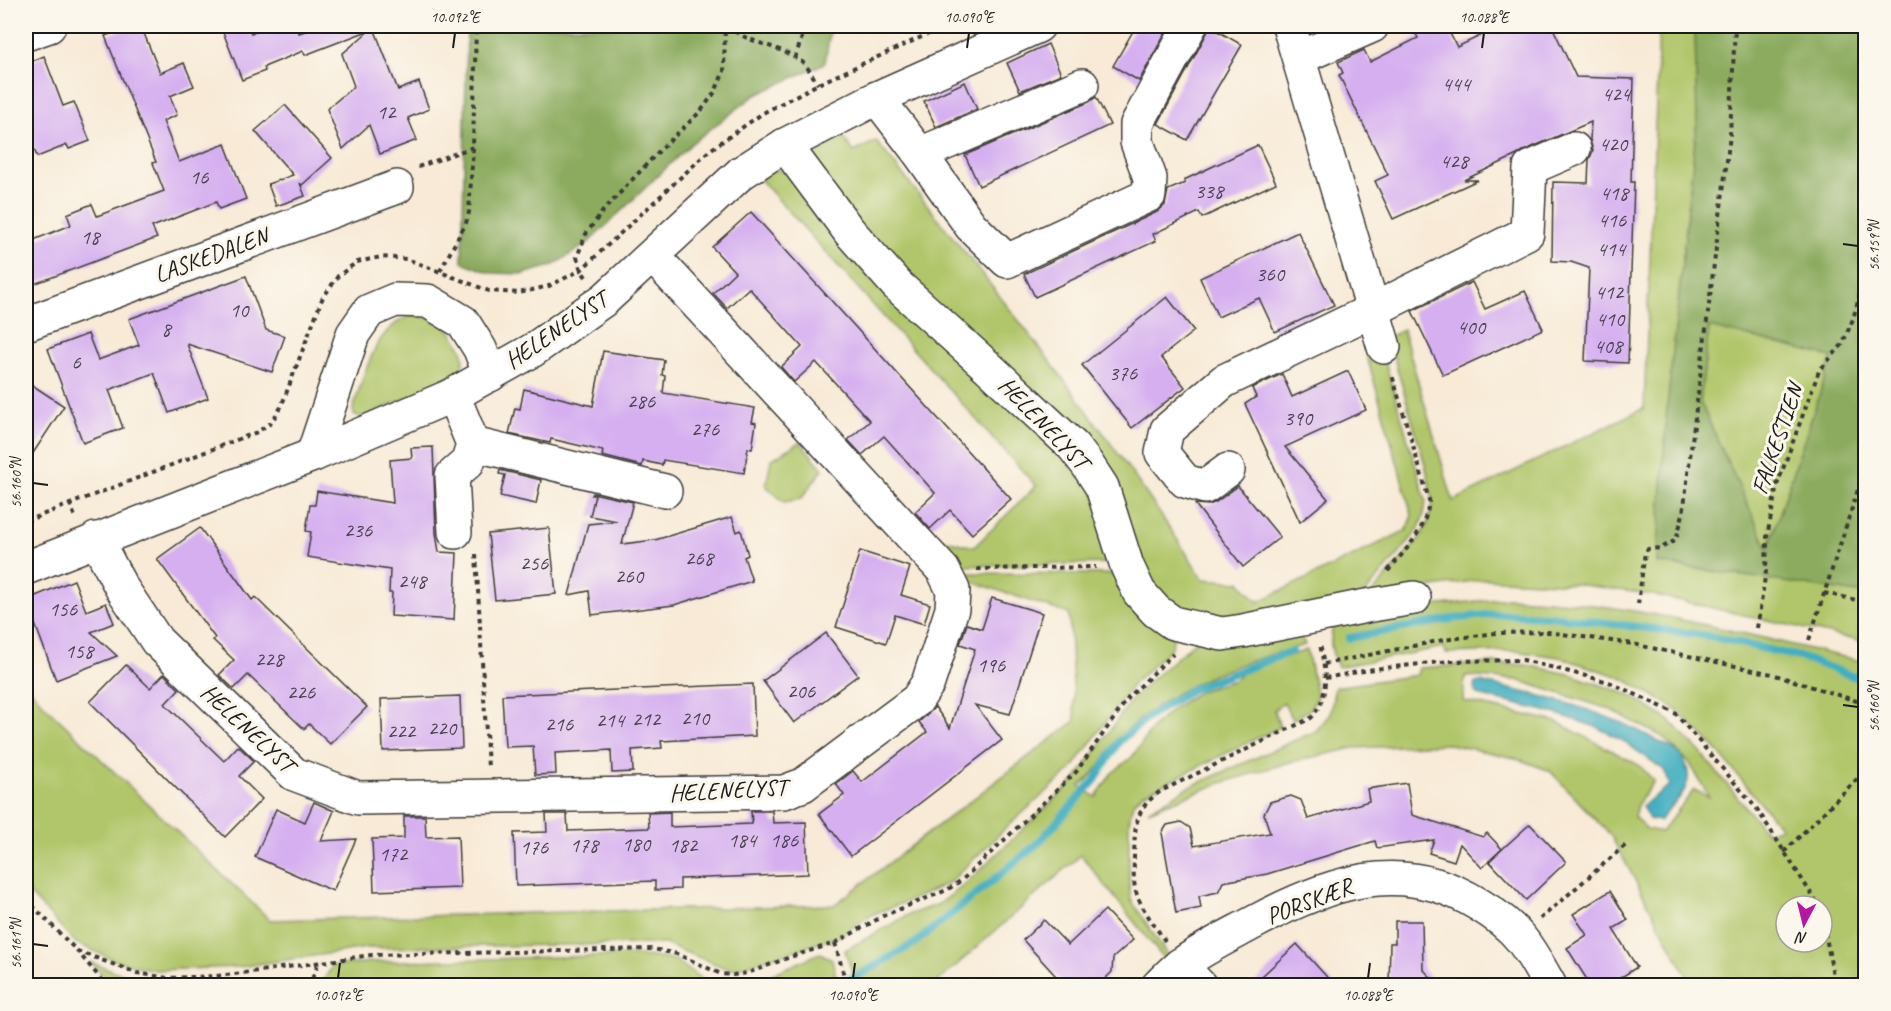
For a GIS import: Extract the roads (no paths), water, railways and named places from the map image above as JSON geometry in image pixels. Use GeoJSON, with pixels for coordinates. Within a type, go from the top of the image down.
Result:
{"type":"FeatureCollection","features":[{"type":"Feature","properties":{"kind":"street"},"geometry":{"type":"LineString","coordinates":[[26,34],[49,26]]}},
{"type":"Feature","properties":{"kind":"street","name":"HELENELYST"},"geometry":{"type":"LineString","coordinates":[[26,568],[313,455],[453,395],[533,350],[605,299],[741,173],[785,145],[877,98],[1038,26]]}},
{"type":"Feature","properties":{"kind":"street"},"geometry":{"type":"LineString","coordinates":[[877,98],[971,226],[1007,261],[1149,195],[1150,178],[1137,142],[1137,124],[1190,26]]}},
{"type":"Feature","properties":{"kind":"street"},"geometry":{"type":"LineString","coordinates":[[1288,26],[1384,347]]}},
{"type":"Feature","properties":{"kind":"street"},"geometry":{"type":"LineString","coordinates":[[1299,58],[1371,26]]}},
{"type":"Feature","properties":{"kind":"street"},"geometry":{"type":"LineString","coordinates":[[920,154],[1082,85]]}},
{"type":"Feature","properties":{"kind":"street","name":"HELENELYST"},"geometry":{"type":"LineString","coordinates":[[785,145],[849,231],[897,285],[1073,446],[1102,487],[1127,566],[1139,592],[1156,611],[1173,623],[1222,634],[1414,598]]}},
{"type":"Feature","properties":{"kind":"street"},"geometry":{"type":"LineString","coordinates":[[1228,470],[1205,487],[1185,481],[1162,453],[1167,430],[1224,381],[1527,233],[1530,168],[1574,149]]}},
{"type":"Feature","properties":{"kind":"street","name":"LASKEDALEN"},"geometry":{"type":"LineString","coordinates":[[26,324],[397,187]]}},
{"type":"Feature","properties":{"kind":"street","name":"HELENELYST"},"geometry":{"type":"LineString","coordinates":[[96,539],[121,587],[157,641],[294,774],[357,798],[784,792],[803,785],[917,700],[928,683],[952,609],[953,590],[943,570],[653,256]]}},
{"type":"Feature","properties":{"kind":"street"},"geometry":{"type":"LineString","coordinates":[[313,455],[353,334],[369,311],[396,300],[428,302],[463,322],[480,349],[490,375]]}},
{"type":"Feature","properties":{"kind":"street"},"geometry":{"type":"LineString","coordinates":[[453,395],[473,444],[468,462],[452,476],[465,538]]}},
{"type":"Feature","properties":{"kind":"street"},"geometry":{"type":"LineString","coordinates":[[473,444],[665,490]]}},
{"type":"Feature","properties":{"kind":"street","name":"PORSKÆR"},"geometry":{"type":"LineString","coordinates":[[1179,979],[1209,947],[1286,905],[1353,881],[1388,878],[1425,882],[1461,894],[1493,913],[1519,937],[1550,986]]}},
{"type":"Feature","properties":{"kind":"water"},"geometry":{"type":"Polygon","coordinates":[[[1480,682],[1570,704],[1635,729],[1680,754],[1687,769],[1686,787],[1678,800],[1659,821],[1649,819],[1642,806],[1670,785],[1664,770],[1620,739],[1596,727],[1557,714],[1478,695],[1475,692],[1475,683],[1480,682]]]}},
{"type":"Feature","properties":{"kind":"waterway"},"geometry":{"type":"LineString","coordinates":[[1349,638],[1451,619],[1496,614],[1551,616],[1710,636],[1800,657],[1866,681]]}},
{"type":"Feature","properties":{"kind":"waterway"},"geometry":{"type":"LineString","coordinates":[[835,986],[915,943],[1038,843],[1095,780],[1119,741],[1151,715],[1192,689],[1292,651]]}}]}
